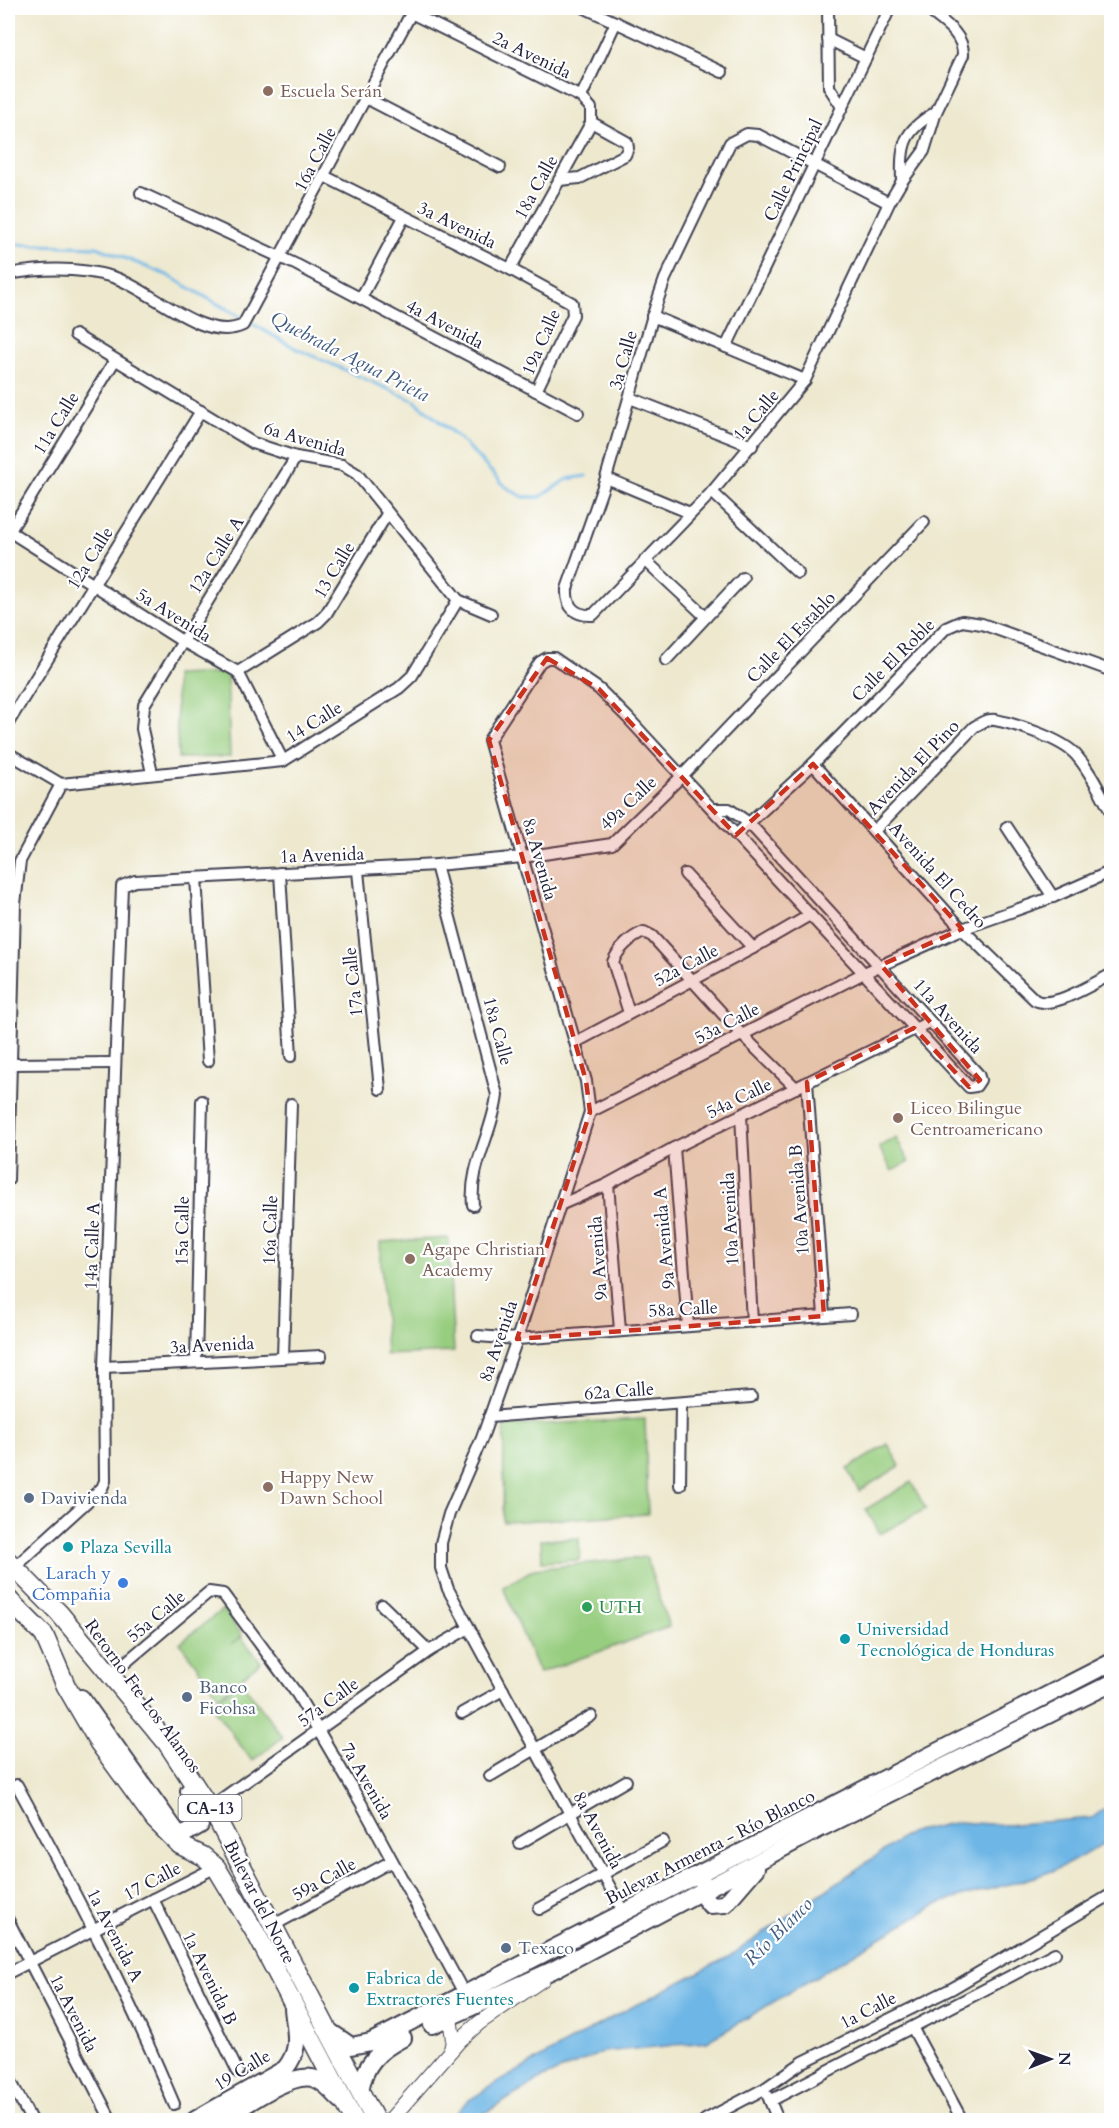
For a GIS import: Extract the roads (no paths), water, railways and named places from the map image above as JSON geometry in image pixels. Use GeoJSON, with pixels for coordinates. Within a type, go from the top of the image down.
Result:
{"type":"FeatureCollection","features":[{"type":"Feature","properties":{"kind":"highway","name":"Bulevar del Norte"},"geometry":{"type":"LineString","coordinates":[[11,1564],[59,1613],[167,1743],[209,1808],[360,2091],[379,2119]]}},
{"type":"Feature","properties":{"kind":"highway","name":"Bulevar del Norte"},"geometry":{"type":"LineString","coordinates":[[8,1599],[44,1635],[66,1686],[118,1771],[167,1835],[216,1867],[258,1937],[293,2008],[350,2113]]}},
{"type":"Feature","properties":{"kind":"main road","name":"Retorno Fte Los Alamos"},"geometry":{"type":"LineString","coordinates":[[44,1635],[81,1697],[169,1824],[178,1834],[195,1829],[200,1825],[201,1814],[195,1800],[155,1741],[114,1693],[59,1613]]}},
{"type":"Feature","properties":{"kind":"main road","name":"Bulevar Armenta - Río Blanco"},"geometry":{"type":"LineString","coordinates":[[367,2052],[465,1995],[1112,1662]]}},
{"type":"Feature","properties":{"kind":"main road"},"geometry":{"type":"LineString","coordinates":[[1029,1724],[1053,1701],[1112,1672]]}},
{"type":"Feature","properties":{"kind":"main road","name":"Bulevar Armenta - Río Blanco"},"geometry":{"type":"LineString","coordinates":[[367,2052],[477,2007],[553,1970],[703,1893],[821,1828],[1112,1683]]}},
{"type":"Feature","properties":{"kind":"main road"},"geometry":{"type":"LineString","coordinates":[[703,1893],[705,1879],[794,1833],[806,1820]]}},
{"type":"Feature","properties":{"kind":"main road"},"geometry":{"type":"LineString","coordinates":[[450,2017],[452,2012],[520,1977],[529,1963]]}},
{"type":"Feature","properties":{"kind":"main road","name":"19 Calle"},"geometry":{"type":"LineString","coordinates":[[195,2121],[285,2068],[293,2059],[297,2048],[293,2008]]}},
{"type":"Feature","properties":{"kind":"main road"},"geometry":{"type":"LineString","coordinates":[[326,2028],[344,2043],[367,2052],[360,2091]]}},
{"type":"Feature","properties":{"kind":"main road","name":"19 Calle"},"geometry":{"type":"LineString","coordinates":[[220,2121],[296,2078],[312,2078],[322,2082],[350,2113]]}},
{"type":"Feature","properties":{"kind":"street"},"geometry":{"type":"LineString","coordinates":[[585,8],[722,72]]}},
{"type":"Feature","properties":{"kind":"street"},"geometry":{"type":"LineString","coordinates":[[828,8],[830,87],[842,107]]}},
{"type":"Feature","properties":{"kind":"street","name":"Calle Principal"},"geometry":{"type":"LineString","coordinates":[[726,347],[890,8]]}},
{"type":"Feature","properties":{"kind":"street","name":"1a Calle"},"geometry":{"type":"LineString","coordinates":[[572,610],[583,616],[593,615],[712,492],[805,380],[889,203],[924,151],[936,112],[963,55],[964,44],[958,35],[926,8]]}},
{"type":"Feature","properties":{"kind":"street","name":"2a Avenida"},"geometry":{"type":"LineString","coordinates":[[413,10],[581,98],[591,108],[591,122]]}},
{"type":"Feature","properties":{"kind":"street","name":"16a Calle"},"geometry":{"type":"LineString","coordinates":[[8,274],[37,269],[63,269],[113,277],[207,326],[226,330],[243,325],[413,10]]}},
{"type":"Feature","properties":{"kind":"street"},"geometry":{"type":"LineString","coordinates":[[581,98],[616,22]]}},
{"type":"Feature","properties":{"kind":"street"},"geometry":{"type":"LineString","coordinates":[[828,39],[866,58]]}},
{"type":"Feature","properties":{"kind":"street"},"geometry":{"type":"LineString","coordinates":[[366,99],[500,167]]}},
{"type":"Feature","properties":{"kind":"street","name":"1a Calle"},"geometry":{"type":"LineString","coordinates":[[902,181],[901,158],[905,139],[916,124],[936,112]]}},
{"type":"Feature","properties":{"kind":"street"},"geometry":{"type":"LineString","coordinates":[[559,180],[580,178],[625,155],[628,148],[627,142],[591,122]]}},
{"type":"Feature","properties":{"kind":"street","name":"18a Calle"},"geometry":{"type":"LineString","coordinates":[[510,269],[591,122]]}},
{"type":"Feature","properties":{"kind":"street","name":"3a Calle"},"geometry":{"type":"LineString","coordinates":[[572,610],[566,600],[567,589],[606,478],[652,316],[665,279],[723,152],[730,143],[747,134],[758,135],[814,165]]}},
{"type":"Feature","properties":{"kind":"street"},"geometry":{"type":"LineString","coordinates":[[814,165],[889,203]]}},
{"type":"Feature","properties":{"kind":"street","name":"3a Avenida"},"geometry":{"type":"LineString","coordinates":[[324,176],[510,269],[573,306]]}},
{"type":"Feature","properties":{"kind":"street","name":"4a Avenida"},"geometry":{"type":"LineString","coordinates":[[141,193],[297,265],[578,413]]}},
{"type":"Feature","properties":{"kind":"street"},"geometry":{"type":"LineString","coordinates":[[361,298],[404,217]]}},
{"type":"Feature","properties":{"kind":"street","name":"19a Calle"},"geometry":{"type":"LineString","coordinates":[[536,391],[573,315],[573,306]]}},
{"type":"Feature","properties":{"kind":"street"},"geometry":{"type":"LineString","coordinates":[[652,316],[805,380]]}},
{"type":"Feature","properties":{"kind":"street","name":"6a Avenida"},"geometry":{"type":"LineString","coordinates":[[75,335],[254,442],[296,457],[342,465],[357,474],[458,600],[491,614]]}},
{"type":"Feature","properties":{"kind":"street","name":"11a Calle"},"geometry":{"type":"LineString","coordinates":[[8,532],[115,360]]}},
{"type":"Feature","properties":{"kind":"street"},"geometry":{"type":"LineString","coordinates":[[630,398],[752,446]]}},
{"type":"Feature","properties":{"kind":"street","name":"12a Calle"},"geometry":{"type":"LineString","coordinates":[[8,723],[201,411]]}},
{"type":"Feature","properties":{"kind":"street","name":"12a Calle A"},"geometry":{"type":"LineString","coordinates":[[152,773],[142,729],[144,705],[296,457]]}},
{"type":"Feature","properties":{"kind":"street"},"geometry":{"type":"LineString","coordinates":[[606,478],[690,513]]}},
{"type":"Feature","properties":{"kind":"street"},"geometry":{"type":"LineString","coordinates":[[712,492],[798,573]]}},
{"type":"Feature","properties":{"kind":"street","name":"13 Calle"},"geometry":{"type":"LineString","coordinates":[[238,672],[318,622],[326,614],[387,514]]}},
{"type":"Feature","properties":{"kind":"street","name":"Calle El Establo"},"geometry":{"type":"LineString","coordinates":[[682,776],[924,522]]}},
{"type":"Feature","properties":{"kind":"street","name":"5a Avenida"},"geometry":{"type":"LineString","coordinates":[[8,532],[182,641],[238,672]]}},
{"type":"Feature","properties":{"kind":"street"},"geometry":{"type":"LineString","coordinates":[[645,560],[706,617]]}},
{"type":"Feature","properties":{"kind":"street"},"geometry":{"type":"LineString","coordinates":[[666,660],[743,578]]}},
{"type":"Feature","properties":{"kind":"street","name":"14 Calle"},"geometry":{"type":"LineString","coordinates":[[61,784],[283,761],[399,688],[412,676],[458,600]]}},
{"type":"Feature","properties":{"kind":"street","name":"Calle El Roble"},"geometry":{"type":"LineString","coordinates":[[736,835],[813,765],[946,628],[962,621],[982,624],[1112,671]]}},
{"type":"Feature","properties":{"kind":"street","name":"11a Avenida"},"geometry":{"type":"LineString","coordinates":[[547,658],[554,658],[599,689],[714,809],[969,1087],[976,1086],[980,1080],[978,1074],[749,823],[729,808],[714,809]]}},
{"type":"Feature","properties":{"kind":"street","name":"8a Avenida"},"geometry":{"type":"LineString","coordinates":[[547,658],[540,662],[489,740],[576,1041],[586,1081],[590,1112],[517,1339],[489,1417],[449,1514],[441,1543],[441,1568],[448,1589],[624,1913]]}},
{"type":"Feature","properties":{"kind":"street"},"geometry":{"type":"LineString","coordinates":[[238,672],[283,761]]}},
{"type":"Feature","properties":{"kind":"street","name":"Avenida El Pino"},"geometry":{"type":"LineString","coordinates":[[875,830],[974,727],[984,721],[994,720],[1044,736],[1073,752],[1086,766],[1112,814]]}},
{"type":"Feature","properties":{"kind":"street"},"geometry":{"type":"LineString","coordinates":[[8,753],[61,784],[20,861],[11,906],[12,1064],[8,1180]]}},
{"type":"Feature","properties":{"kind":"street","name":"Avenida El Cedro"},"geometry":{"type":"LineString","coordinates":[[813,765],[875,830],[962,929],[1042,1004],[1054,1002],[1112,974]]}},
{"type":"Feature","properties":{"kind":"street","name":"49a Calle"},"geometry":{"type":"LineString","coordinates":[[523,857],[612,844],[682,776]]}},
{"type":"Feature","properties":{"kind":"street"},"geometry":{"type":"LineString","coordinates":[[1007,827],[1053,897]]}},
{"type":"Feature","properties":{"kind":"street","name":"1a Avenida"},"geometry":{"type":"LineString","coordinates":[[122,886],[135,881],[358,871],[523,857]]}},
{"type":"Feature","properties":{"kind":"street","name":"18a Calle"},"geometry":{"type":"LineString","coordinates":[[436,865],[497,1095],[495,1109],[476,1163],[472,1190],[473,1205]]}},
{"type":"Feature","properties":{"kind":"street","name":"17a Calle"},"geometry":{"type":"LineString","coordinates":[[358,871],[380,1089]]}},
{"type":"Feature","properties":{"kind":"street","name":"53a Calle"},"geometry":{"type":"LineString","coordinates":[[590,1112],[864,973],[962,929],[1053,897],[1112,871]]}},
{"type":"Feature","properties":{"kind":"street"},"geometry":{"type":"LineString","coordinates":[[280,873],[291,1056]]}},
{"type":"Feature","properties":{"kind":"street"},"geometry":{"type":"LineString","coordinates":[[685,874],[753,948]]}},
{"type":"Feature","properties":{"kind":"street"},"geometry":{"type":"LineString","coordinates":[[196,878],[208,1061]]}},
{"type":"Feature","properties":{"kind":"street","name":"14a Calle A"},"geometry":{"type":"LineString","coordinates":[[11,1564],[102,1488],[105,1480],[104,1367],[122,886]]}},
{"type":"Feature","properties":{"kind":"street","name":"52a Calle"},"geometry":{"type":"LineString","coordinates":[[576,1041],[753,948],[810,915]]}},
{"type":"Feature","properties":{"kind":"street"},"geometry":{"type":"LineString","coordinates":[[629,1013],[613,962],[615,955],[635,935],[644,932],[652,936],[741,1034],[796,1088]]}},
{"type":"Feature","properties":{"kind":"street","name":"54a Calle"},"geometry":{"type":"LineString","coordinates":[[562,1204],[608,1184],[674,1148],[930,1022]]}},
{"type":"Feature","properties":{"kind":"street"},"geometry":{"type":"LineString","coordinates":[[12,1064],[114,1063]]}},
{"type":"Feature","properties":{"kind":"street","name":"10a Avenida B"},"geometry":{"type":"LineString","coordinates":[[807,1082],[824,1316]]}},
{"type":"Feature","properties":{"kind":"street","name":"15a Calle"},"geometry":{"type":"LineString","coordinates":[[196,1362],[202,1101]]}},
{"type":"Feature","properties":{"kind":"street","name":"16a Calle"},"geometry":{"type":"LineString","coordinates":[[283,1357],[291,1104]]}},
{"type":"Feature","properties":{"kind":"street","name":"10a Avenida"},"geometry":{"type":"LineString","coordinates":[[741,1115],[752,1322]]}},
{"type":"Feature","properties":{"kind":"street","name":"9a Avenida A"},"geometry":{"type":"LineString","coordinates":[[674,1148],[688,1325]]}},
{"type":"Feature","properties":{"kind":"street","name":"9a Avenida"},"geometry":{"type":"LineString","coordinates":[[608,1184],[620,1329]]}},
{"type":"Feature","properties":{"kind":"street","name":"58a Calle"},"geometry":{"type":"LineString","coordinates":[[478,1336],[517,1339],[620,1329],[851,1314]]}},
{"type":"Feature","properties":{"kind":"street","name":"3a Avenida"},"geometry":{"type":"LineString","coordinates":[[104,1367],[321,1356]]}},
{"type":"Feature","properties":{"kind":"street","name":"62a Calle"},"geometry":{"type":"LineString","coordinates":[[489,1417],[752,1397]]}},
{"type":"Feature","properties":{"kind":"street"},"geometry":{"type":"LineString","coordinates":[[680,1485],[681,1403]]}},
{"type":"Feature","properties":{"kind":"street","name":"55a Calle"},"geometry":{"type":"LineString","coordinates":[[112,1674],[209,1592],[223,1594]]}},
{"type":"Feature","properties":{"kind":"street","name":"7a Avenida"},"geometry":{"type":"LineString","coordinates":[[223,1594],[297,1694],[465,1995]]}},
{"type":"Feature","properties":{"kind":"street"},"geometry":{"type":"LineString","coordinates":[[382,1605],[429,1651]]}},
{"type":"Feature","properties":{"kind":"street","name":"57a Calle"},"geometry":{"type":"LineString","coordinates":[[209,1808],[429,1651],[469,1628]]}},
{"type":"Feature","properties":{"kind":"street"},"geometry":{"type":"LineString","coordinates":[[462,1713],[502,1690]]}},
{"type":"Feature","properties":{"kind":"street"},"geometry":{"type":"LineString","coordinates":[[490,1776],[591,1716]]}},
{"type":"Feature","properties":{"kind":"street"},"geometry":{"type":"LineString","coordinates":[[520,1843],[626,1781]]}},
{"type":"Feature","properties":{"kind":"street","name":"1a Avenida A"},"geometry":{"type":"LineString","coordinates":[[17,1785],[95,1930],[143,2031],[174,2104]]}},
{"type":"Feature","properties":{"kind":"street"},"geometry":{"type":"LineString","coordinates":[[539,1909],[602,1872],[663,1841]]}},
{"type":"Feature","properties":{"kind":"street","name":"59a Calle"},"geometry":{"type":"LineString","coordinates":[[272,1926],[392,1861]]}},
{"type":"Feature","properties":{"kind":"street","name":"17 Calle"},"geometry":{"type":"LineString","coordinates":[[8,1973],[216,1867]]}},
{"type":"Feature","properties":{"kind":"street","name":"1a Calle"},"geometry":{"type":"LineString","coordinates":[[705,2121],[765,2089],[803,2062],[953,1988],[1112,1894]]}},
{"type":"Feature","properties":{"kind":"street","name":"1a Avenida B"},"geometry":{"type":"LineString","coordinates":[[153,1899],[238,2072]]}},
{"type":"Feature","properties":{"kind":"street","name":"1a Avenida"},"geometry":{"type":"LineString","coordinates":[[8,1920],[111,2121]]}},
{"type":"Feature","properties":{"kind":"street"},"geometry":{"type":"LineString","coordinates":[[770,2101],[913,2029],[1055,1953]]}},
{"type":"Feature","properties":{"kind":"street"},"geometry":{"type":"LineString","coordinates":[[379,2119],[479,2023],[533,1988],[553,1970]]}},
{"type":"Feature","properties":{"kind":"street"},"geometry":{"type":"LineString","coordinates":[[450,2017],[453,2040],[451,2050]]}},
{"type":"Feature","properties":{"kind":"street"},"geometry":{"type":"LineString","coordinates":[[913,2029],[962,2121]]}},
{"type":"Feature","properties":{"kind":"street"},"geometry":{"type":"LineString","coordinates":[[8,2076],[31,2121]]}},
{"type":"Feature","properties":{"kind":"street"},"geometry":{"type":"LineString","coordinates":[[765,2089],[778,2121]]}},
{"type":"Feature","properties":{"kind":"water","name":"Río Blanco"},"geometry":{"type":"Polygon","coordinates":[[[1111,1804],[1111,1839],[1055,1870],[935,1905],[707,2042],[603,2052],[541,2079],[485,2113],[469,2120],[449,2120],[469,2100],[502,2080],[611,2018],[730,1956],[911,1832],[958,1822],[1006,1825],[1092,1818],[1111,1804]]]}},
{"type":"Feature","properties":{"kind":"waterway","name":"Quebrada Agua Prieta"},"geometry":{"type":"LineString","coordinates":[[8,244],[97,247],[167,275],[295,348],[415,401],[459,438],[506,487],[523,497],[540,497],[567,479],[586,476]]}},
{"type":"Feature","properties":{"kind":"place","name":"Escuela Serán"},"geometry":{"type":"Point","coordinates":[268,91]}},
{"type":"Feature","properties":{"kind":"place","name":"Liceo Bilingue Centroamericano"},"geometry":{"type":"Point","coordinates":[898,1118]}},
{"type":"Feature","properties":{"kind":"place","name":"Agape Christian Academy"},"geometry":{"type":"Point","coordinates":[410,1259]}},
{"type":"Feature","properties":{"kind":"place","name":"Happy New Dawn School"},"geometry":{"type":"Point","coordinates":[268,1487]}},
{"type":"Feature","properties":{"kind":"place","name":"Davivienda"},"geometry":{"type":"Point","coordinates":[29,1498]}},
{"type":"Feature","properties":{"kind":"place","name":"Plaza Sevilla"},"geometry":{"type":"Point","coordinates":[68,1547]}},
{"type":"Feature","properties":{"kind":"place","name":"Larach y Compañia"},"geometry":{"type":"Point","coordinates":[123,1583]}},
{"type":"Feature","properties":{"kind":"place","name":"UTH"},"geometry":{"type":"Point","coordinates":[587,1607]}},
{"type":"Feature","properties":{"kind":"place","name":"Universidad Tecnológica de Honduras"},"geometry":{"type":"Point","coordinates":[845,1639]}},
{"type":"Feature","properties":{"kind":"place","name":"Banco Ficohsa"},"geometry":{"type":"Point","coordinates":[187,1697]}},
{"type":"Feature","properties":{"kind":"place","name":"Texaco"},"geometry":{"type":"Point","coordinates":[506,1948]}},
{"type":"Feature","properties":{"kind":"place","name":"Fabrica de Extractores Fuentes"},"geometry":{"type":"Point","coordinates":[354,1988]}}]}
